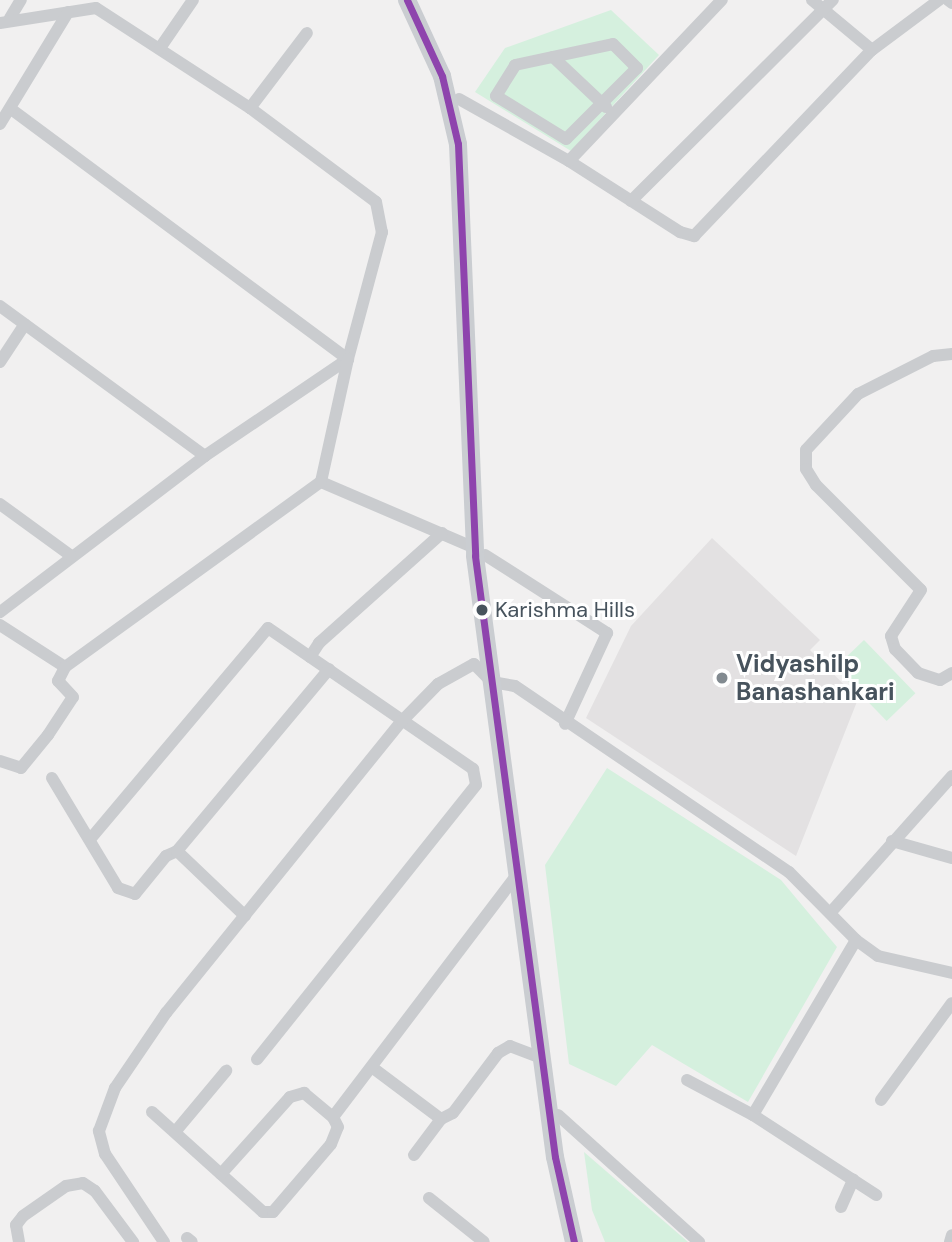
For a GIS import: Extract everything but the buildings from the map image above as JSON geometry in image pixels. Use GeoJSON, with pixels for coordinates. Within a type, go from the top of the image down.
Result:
{"type":"FeatureCollection","features":[{"type":"Feature","properties":{"kind":"main road"},"geometry":{"type":"LineString","coordinates":[[407,0],[442,76],[462,172],[480,552],[558,1115],[583,1242]]}},
{"type":"Feature","properties":{"kind":"main road"},"geometry":{"type":"LineString","coordinates":[[419,0],[459,99],[474,202],[480,552]]}},
{"type":"Feature","properties":{"kind":"main road"},"geometry":{"type":"LineString","coordinates":[[498,683],[518,873],[555,1157],[574,1242]]}},
{"type":"Feature","properties":{"kind":"street"},"geometry":{"type":"LineString","coordinates":[[5,20],[21,0]]}},
{"type":"Feature","properties":{"kind":"street"},"geometry":{"type":"LineString","coordinates":[[160,48],[193,0]]}},
{"type":"Feature","properties":{"kind":"street"},"geometry":{"type":"LineString","coordinates":[[569,162],[722,0]]}},
{"type":"Feature","properties":{"kind":"street"},"geometry":{"type":"LineString","coordinates":[[811,0],[872,50]]}},
{"type":"Feature","properties":{"kind":"street"},"geometry":{"type":"LineString","coordinates":[[631,201],[834,0]]}},
{"type":"Feature","properties":{"kind":"street"},"geometry":{"type":"LineString","coordinates":[[459,99],[694,236],[872,50],[939,0]]}},
{"type":"Feature","properties":{"kind":"street"},"geometry":{"type":"LineString","coordinates":[[0,761],[21,768],[48,734],[73,697],[58,681],[65,667],[321,482],[348,359],[382,232],[376,202],[250,108],[96,8],[5,20]]}},
{"type":"Feature","properties":{"kind":"street"},"geometry":{"type":"LineString","coordinates":[[0,124],[68,12]]}},
{"type":"Feature","properties":{"kind":"street"},"geometry":{"type":"LineString","coordinates":[[250,108],[307,33]]}},
{"type":"Feature","properties":{"kind":"street"},"geometry":{"type":"LineString","coordinates":[[613,44],[637,68],[601,103],[566,139],[496,96],[515,65],[613,44]]}},
{"type":"Feature","properties":{"kind":"street"},"geometry":{"type":"LineString","coordinates":[[554,57],[613,115]]}},
{"type":"Feature","properties":{"kind":"street"},"geometry":{"type":"LineString","coordinates":[[11,109],[348,359]]}},
{"type":"Feature","properties":{"kind":"street"},"geometry":{"type":"LineString","coordinates":[[0,306],[205,456]]}},
{"type":"Feature","properties":{"kind":"street"},"geometry":{"type":"LineString","coordinates":[[0,362],[25,324]]}},
{"type":"Feature","properties":{"kind":"street"},"geometry":{"type":"LineString","coordinates":[[952,354],[933,356],[858,394],[806,450],[806,469],[816,485],[921,590],[891,636],[895,649],[918,673],[940,680],[952,673]]}},
{"type":"Feature","properties":{"kind":"street"},"geometry":{"type":"LineString","coordinates":[[0,612],[70,555],[205,456],[348,359]]}},
{"type":"Feature","properties":{"kind":"street"},"geometry":{"type":"LineString","coordinates":[[321,482],[480,552],[607,633],[565,724]]}},
{"type":"Feature","properties":{"kind":"street"},"geometry":{"type":"LineString","coordinates":[[0,504],[70,555]]}},
{"type":"Feature","properties":{"kind":"street"},"geometry":{"type":"LineString","coordinates":[[310,657],[319,643],[442,533]]}},
{"type":"Feature","properties":{"kind":"street"},"geometry":{"type":"LineString","coordinates":[[0,625],[65,667]]}},
{"type":"Feature","properties":{"kind":"street"},"geometry":{"type":"LineString","coordinates":[[92,836],[268,628],[473,769],[476,785],[257,1059]]}},
{"type":"Feature","properties":{"kind":"street"},"geometry":{"type":"LineString","coordinates":[[158,1240],[105,1154],[99,1131],[104,1110],[158,1024],[402,721],[455,671],[474,664],[498,683],[515,687],[565,724],[789,872],[856,940],[878,956],[952,973]]}},
{"type":"Feature","properties":{"kind":"street"},"geometry":{"type":"LineString","coordinates":[[52,778],[92,836],[118,888],[126,894],[135,894],[166,856],[177,852],[329,669]]}},
{"type":"Feature","properties":{"kind":"street"},"geometry":{"type":"LineString","coordinates":[[831,912],[952,776]]}},
{"type":"Feature","properties":{"kind":"street"},"geometry":{"type":"LineString","coordinates":[[892,841],[952,858]]}},
{"type":"Feature","properties":{"kind":"street"},"geometry":{"type":"LineString","coordinates":[[177,852],[245,916]]}},
{"type":"Feature","properties":{"kind":"street"},"geometry":{"type":"LineString","coordinates":[[333,1117],[373,1068],[518,873]]}},
{"type":"Feature","properties":{"kind":"street"},"geometry":{"type":"LineString","coordinates":[[752,1115],[856,940]]}},
{"type":"Feature","properties":{"kind":"street"},"geometry":{"type":"LineString","coordinates":[[881,1100],[952,1003]]}},
{"type":"Feature","properties":{"kind":"street"},"geometry":{"type":"LineString","coordinates":[[414,1155],[441,1119],[453,1113],[498,1053],[510,1046],[542,1058]]}},
{"type":"Feature","properties":{"kind":"street"},"geometry":{"type":"LineString","coordinates":[[373,1068],[441,1119]]}},
{"type":"Feature","properties":{"kind":"street"},"geometry":{"type":"LineString","coordinates":[[174,1132],[226,1071]]}},
{"type":"Feature","properties":{"kind":"street"},"geometry":{"type":"LineString","coordinates":[[687,1080],[752,1115],[876,1195]]}},
{"type":"Feature","properties":{"kind":"street"},"geometry":{"type":"LineString","coordinates":[[152,1112],[263,1212],[272,1212],[331,1144],[338,1128],[333,1117],[304,1093],[290,1097],[222,1174]]}},
{"type":"Feature","properties":{"kind":"street"},"geometry":{"type":"LineString","coordinates":[[558,1115],[699,1242]]}},
{"type":"Feature","properties":{"kind":"street"},"geometry":{"type":"LineString","coordinates":[[841,1207],[853,1180]]}},
{"type":"Feature","properties":{"kind":"street"},"geometry":{"type":"LineString","coordinates":[[19,1242],[16,1225],[23,1216],[66,1186],[83,1183],[95,1191],[133,1242]]}},
{"type":"Feature","properties":{"kind":"street"},"geometry":{"type":"LineString","coordinates":[[429,1198],[484,1242]]}},
{"type":"Feature","properties":{"kind":"street"},"geometry":{"type":"LineString","coordinates":[[950,1242],[952,1235]]}},
{"type":"Feature","properties":{"kind":"shaded area","name":"Vidyashilp Banashankari"},"geometry":{"type":"Polygon","coordinates":[[[712,538],[820,640],[810,650],[858,699],[796,856],[586,718],[631,626],[712,538]]]}},
{"type":"Feature","properties":{"kind":"green space"},"geometry":{"type":"Polygon","coordinates":[[[611,10],[659,55],[571,151],[475,92],[505,48],[611,10]]]}},
{"type":"Feature","properties":{"kind":"green space"},"geometry":{"type":"Polygon","coordinates":[[[864,640],[915,693],[887,721],[835,668],[864,640]]]}},
{"type":"Feature","properties":{"kind":"green space"},"geometry":{"type":"Polygon","coordinates":[[[607,768],[781,880],[837,947],[748,1102],[652,1045],[616,1086],[569,1064],[545,865],[607,768]]]}},
{"type":"Feature","properties":{"kind":"green space"},"geometry":{"type":"Polygon","coordinates":[[[584,1152],[688,1242],[605,1242],[592,1210],[584,1152]]]}},
{"type":"Feature","properties":{"kind":"transit line"},"geometry":{"type":"LineString","coordinates":[[407,0],[442,76],[458,144],[475,556],[555,1157],[574,1242]]}},
{"type":"Feature","properties":{"kind":"place","name":"Karishma Hills"},"geometry":{"type":"Point","coordinates":[482,610]}},
{"type":"Feature","properties":{"kind":"place","name":"Vidyashilp Banashankari"},"geometry":{"type":"Point","coordinates":[722,678]}}]}
